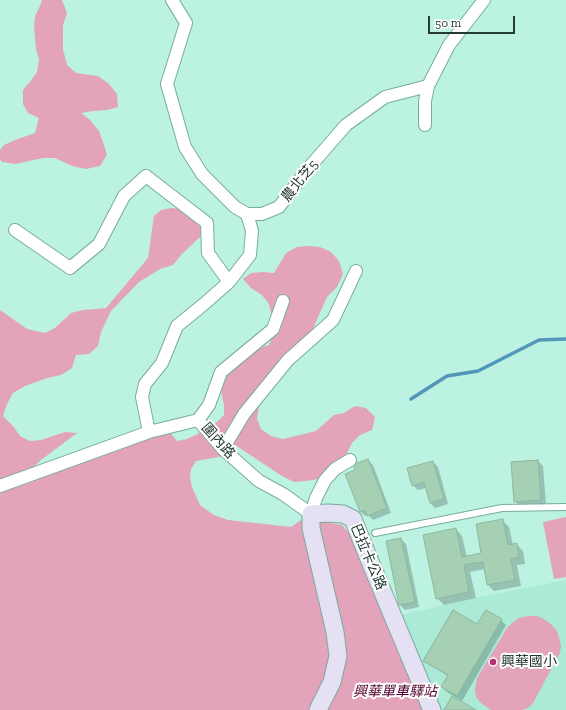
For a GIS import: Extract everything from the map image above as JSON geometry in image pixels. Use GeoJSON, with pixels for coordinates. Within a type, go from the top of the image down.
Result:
{"type":"FeatureCollection","features":[{"type":"Feature","properties":{"kind":"main road"},"geometry":{"type":"LineString","coordinates":[[312,514],[311,528],[335,632],[338,656],[332,682],[318,710]]}},
{"type":"Feature","properties":{"kind":"main road","name":"巴拉卡公路"},"geometry":{"type":"LineString","coordinates":[[312,514],[343,514],[353,519],[432,710]]}},
{"type":"Feature","properties":{"kind":"street"},"geometry":{"type":"LineString","coordinates":[[149,432],[142,398],[145,384],[162,363],[177,326],[229,282],[250,255],[252,231],[247,214],[235,207],[202,174],[185,147],[167,84],[186,24],[172,0]]}},
{"type":"Feature","properties":{"kind":"street"},"geometry":{"type":"LineString","coordinates":[[424,125],[425,101],[428,86],[448,45],[484,0]]}},
{"type":"Feature","properties":{"kind":"street","name":"農北芝5"},"geometry":{"type":"LineString","coordinates":[[247,214],[262,214],[279,207],[306,172],[346,125],[385,97],[428,86]]}},
{"type":"Feature","properties":{"kind":"street"},"geometry":{"type":"LineString","coordinates":[[15,230],[70,268],[99,244],[124,196],[146,176],[207,223],[208,253],[229,282]]}},
{"type":"Feature","properties":{"kind":"street"},"geometry":{"type":"LineString","coordinates":[[223,449],[244,414],[288,360],[333,320],[356,271]]}},
{"type":"Feature","properties":{"kind":"street"},"geometry":{"type":"LineString","coordinates":[[198,420],[209,405],[221,372],[273,329],[283,301]]}},
{"type":"Feature","properties":{"kind":"street","name":"圍內路"},"geometry":{"type":"LineString","coordinates":[[0,486],[149,432],[198,420],[223,449],[259,481],[283,494],[312,514]]}},
{"type":"Feature","properties":{"kind":"street"},"geometry":{"type":"LineString","coordinates":[[312,514],[316,498],[326,480],[335,469],[350,460]]}},
{"type":"Feature","properties":{"kind":"lane"},"geometry":{"type":"LineString","coordinates":[[375,533],[502,508],[566,507]]}},
{"type":"Feature","properties":{"kind":"shaded area","name":"興華國小"},"geometry":{"type":"Polygon","coordinates":[[[566,580],[566,710],[439,710],[401,615],[484,596],[566,580]]]}},
{"type":"Feature","properties":{"kind":"green space"},"geometry":{"type":"Polygon","coordinates":[[[42,0],[62,0],[67,13],[63,25],[63,49],[67,65],[76,73],[98,76],[109,84],[117,94],[118,107],[107,110],[81,113],[90,120],[99,131],[107,155],[100,166],[86,169],[72,166],[55,158],[43,158],[15,164],[2,162],[0,159],[0,150],[4,145],[35,133],[39,118],[28,113],[23,104],[23,90],[37,72],[39,60],[36,49],[34,26],[35,16],[42,0]]]}},
{"type":"Feature","properties":{"kind":"green space","name":"興華單車驛站"},"geometry":{"type":"Polygon","coordinates":[[[172,208],[183,209],[203,225],[200,237],[173,265],[160,269],[139,282],[111,311],[101,332],[98,346],[89,354],[76,355],[72,368],[61,375],[47,378],[25,386],[13,393],[7,404],[3,416],[20,436],[30,441],[41,440],[65,432],[77,433],[41,460],[28,472],[29,483],[39,477],[161,422],[177,441],[196,435],[216,423],[224,415],[224,405],[221,391],[224,379],[230,368],[250,351],[269,345],[275,330],[269,304],[262,295],[251,288],[243,279],[251,273],[274,273],[286,253],[297,247],[320,247],[331,252],[339,261],[343,274],[337,287],[327,297],[311,337],[259,406],[257,419],[261,429],[271,436],[283,439],[316,431],[334,415],[344,413],[355,406],[366,408],[375,417],[372,430],[360,435],[352,443],[341,465],[332,474],[318,479],[294,482],[282,476],[235,445],[231,453],[224,456],[196,461],[191,469],[190,478],[192,487],[200,505],[214,515],[228,520],[291,527],[304,518],[342,525],[355,540],[422,710],[0,710],[0,310],[27,329],[45,333],[55,328],[71,313],[83,310],[106,308],[148,258],[154,216],[161,210],[172,208]]]}},
{"type":"Feature","properties":{"kind":"green space"},"geometry":{"type":"Polygon","coordinates":[[[566,517],[566,577],[554,579],[543,522],[566,517]]]}},
{"type":"Feature","properties":{"kind":"green space"},"geometry":{"type":"Polygon","coordinates":[[[537,616],[552,625],[557,631],[561,645],[560,653],[533,703],[528,708],[522,710],[491,710],[481,703],[476,697],[475,689],[477,678],[507,628],[519,618],[537,616]]]}},
{"type":"Feature","properties":{"kind":"building"},"geometry":{"type":"Polygon","coordinates":[[[368,459],[387,508],[367,516],[365,510],[360,512],[345,474],[355,470],[354,467],[357,463],[368,459]]]}},
{"type":"Feature","properties":{"kind":"building"},"geometry":{"type":"Polygon","coordinates":[[[538,460],[541,500],[514,502],[511,462],[538,460]]]}},
{"type":"Feature","properties":{"kind":"building"},"geometry":{"type":"Polygon","coordinates":[[[433,461],[444,499],[430,503],[424,482],[412,486],[407,468],[433,461]]]}},
{"type":"Feature","properties":{"kind":"building"},"geometry":{"type":"Polygon","coordinates":[[[503,519],[508,545],[517,543],[519,557],[511,559],[515,580],[487,585],[483,562],[464,565],[469,592],[436,599],[423,535],[456,528],[462,557],[481,553],[476,524],[503,519]]]}},
{"type":"Feature","properties":{"kind":"building"},"geometry":{"type":"Polygon","coordinates":[[[401,538],[415,602],[399,605],[386,541],[401,538]]]}},
{"type":"Feature","properties":{"kind":"building"},"geometry":{"type":"Polygon","coordinates":[[[453,610],[477,624],[486,610],[502,619],[457,696],[441,687],[448,675],[423,661],[453,610]]]}},
{"type":"Feature","properties":{"kind":"building"},"geometry":{"type":"Polygon","coordinates":[[[452,696],[476,710],[444,710],[452,696]]]}},
{"type":"Feature","properties":{"kind":"waterway"},"geometry":{"type":"LineString","coordinates":[[411,399],[447,376],[478,371],[539,340],[566,339]]}},
{"type":"Feature","properties":{"kind":"place","name":"興華國小"},"geometry":{"type":"Point","coordinates":[493,662]}}]}
